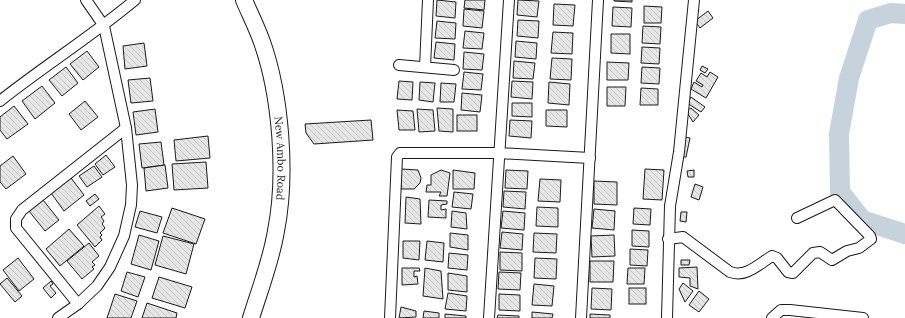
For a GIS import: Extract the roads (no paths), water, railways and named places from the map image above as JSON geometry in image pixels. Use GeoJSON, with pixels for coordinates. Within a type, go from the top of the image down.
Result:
{"type":"FeatureCollection","features":[{"type":"Feature","properties":{"kind":"main road","name":"New Ambo Road"},"geometry":{"type":"LineString","coordinates":[[244,0],[262,43],[272,79],[281,151],[280,192],[276,230],[268,268],[251,318]]}},
{"type":"Feature","properties":{"kind":"street"},"geometry":{"type":"LineString","coordinates":[[58,318],[78,304],[97,286],[110,267],[124,236],[132,205],[132,185],[126,128],[104,26],[86,0]]}},
{"type":"Feature","properties":{"kind":"street"},"geometry":{"type":"LineString","coordinates":[[0,101],[39,70],[104,26],[135,0]]}},
{"type":"Feature","properties":{"kind":"street"},"geometry":{"type":"LineString","coordinates":[[425,66],[428,0]]}},
{"type":"Feature","properties":{"kind":"street"},"geometry":{"type":"LineString","coordinates":[[489,318],[498,153],[509,0]]}},
{"type":"Feature","properties":{"kind":"street"},"geometry":{"type":"LineString","coordinates":[[581,318],[598,0]]}},
{"type":"Feature","properties":{"kind":"street"},"geometry":{"type":"LineString","coordinates":[[667,318],[670,206],[679,152],[697,1]]}},
{"type":"Feature","properties":{"kind":"street"},"geometry":{"type":"LineString","coordinates":[[399,65],[425,66],[454,70]]}},
{"type":"Feature","properties":{"kind":"street"},"geometry":{"type":"LineString","coordinates":[[78,304],[16,228],[16,218],[22,210],[126,128]]}},
{"type":"Feature","properties":{"kind":"street"},"geometry":{"type":"LineString","coordinates":[[390,318],[396,157],[400,153],[498,153],[590,158]]}},
{"type":"Feature","properties":{"kind":"street"},"geometry":{"type":"LineString","coordinates":[[668,240],[683,237],[730,272],[736,274],[750,271],[772,256],[777,258],[788,272],[793,273],[813,253],[820,252],[832,260],[847,251],[859,248],[871,239],[870,236],[835,200],[797,218]]}},
{"type":"Feature","properties":{"kind":"street"},"geometry":{"type":"LineString","coordinates":[[772,318],[781,310],[863,318]]}},
{"type":"Feature","properties":{"kind":"waterway"},"geometry":{"type":"LineString","coordinates":[[905,14],[891,13],[868,20],[849,78],[839,134],[840,192],[862,220],[905,234]]}}]}
